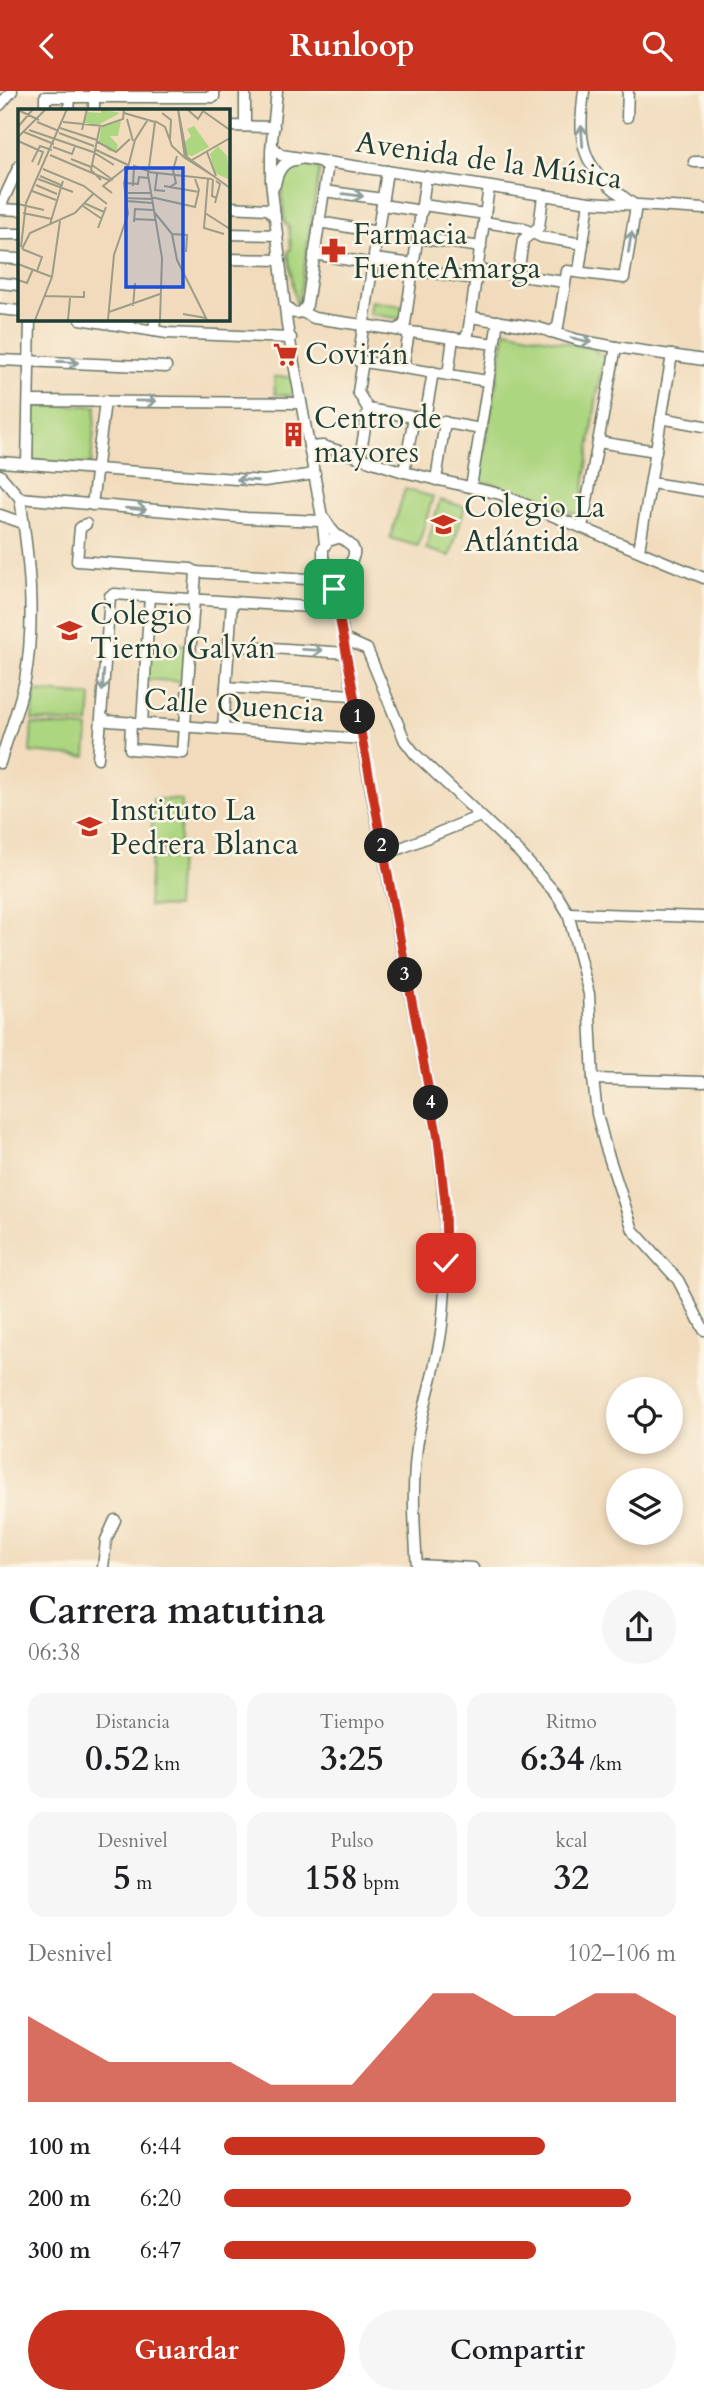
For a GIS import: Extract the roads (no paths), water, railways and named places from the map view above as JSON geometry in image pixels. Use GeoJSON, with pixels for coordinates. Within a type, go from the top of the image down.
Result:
{"type":"FeatureCollection","features":[{"type":"Feature","properties":{"kind":"street"},"geometry":{"type":"LineString","coordinates":[[0,105],[12,91]]}},
{"type":"Feature","properties":{"kind":"street"},"geometry":{"type":"LineString","coordinates":[[245,126],[246,91]]}},
{"type":"Feature","properties":{"kind":"street"},"geometry":{"type":"LineString","coordinates":[[277,91],[271,181],[287,325],[326,537],[323,557],[336,584],[353,695],[438,1139],[445,1202],[446,1263],[442,1325],[419,1430],[413,1476],[417,1567],[473,1567]]}},
{"type":"Feature","properties":{"kind":"street"},"geometry":{"type":"LineString","coordinates":[[550,332],[558,327],[567,271],[624,278],[636,205],[608,185],[592,168],[584,154],[581,139],[584,91]]}},
{"type":"Feature","properties":{"kind":"street"},"geometry":{"type":"LineString","coordinates":[[627,117],[628,91]]}},
{"type":"Feature","properties":{"kind":"street"},"geometry":{"type":"LineString","coordinates":[[46,94],[69,97],[94,94],[215,94]]}},
{"type":"Feature","properties":{"kind":"street"},"geometry":{"type":"LineString","coordinates":[[69,97],[69,109]]}},
{"type":"Feature","properties":{"kind":"street"},"geometry":{"type":"LineString","coordinates":[[229,125],[274,127]]}},
{"type":"Feature","properties":{"kind":"street","name":"Avenida de la Música"},"geometry":{"type":"LineString","coordinates":[[272,146],[281,155],[543,196],[594,203],[704,209]]}},
{"type":"Feature","properties":{"kind":"street"},"geometry":{"type":"LineString","coordinates":[[274,189],[281,167],[291,160],[304,158]]}},
{"type":"Feature","properties":{"kind":"street"},"geometry":{"type":"LineString","coordinates":[[290,334],[307,305],[327,170],[318,160]]}},
{"type":"Feature","properties":{"kind":"street"},"geometry":{"type":"LineString","coordinates":[[18,168],[0,208],[18,210]]}},
{"type":"Feature","properties":{"kind":"street"},"geometry":{"type":"LineString","coordinates":[[360,458],[368,409],[358,392],[360,361],[387,171]]}},
{"type":"Feature","properties":{"kind":"street"},"geometry":{"type":"LineString","coordinates":[[397,330],[405,324],[426,177]]}},
{"type":"Feature","properties":{"kind":"street"},"geometry":{"type":"LineString","coordinates":[[579,271],[594,203],[608,196],[608,185]]}},
{"type":"Feature","properties":{"kind":"street"},"geometry":{"type":"LineString","coordinates":[[448,375],[458,339],[468,334],[489,187]]}},
{"type":"Feature","properties":{"kind":"street"},"geometry":{"type":"LineString","coordinates":[[324,191],[485,218],[522,228],[541,237],[583,244]]}},
{"type":"Feature","properties":{"kind":"street"},"geometry":{"type":"LineString","coordinates":[[518,275],[523,240],[539,227],[543,196]]}},
{"type":"Feature","properties":{"kind":"street"},"geometry":{"type":"LineString","coordinates":[[229,207],[268,209],[273,212],[276,220]]}},
{"type":"Feature","properties":{"kind":"street"},"geometry":{"type":"LineString","coordinates":[[319,222],[378,232]]}},
{"type":"Feature","properties":{"kind":"street"},"geometry":{"type":"LineString","coordinates":[[0,234],[18,234]]}},
{"type":"Feature","properties":{"kind":"street"},"geometry":{"type":"LineString","coordinates":[[229,234],[278,235]]}},
{"type":"Feature","properties":{"kind":"street"},"geometry":{"type":"LineString","coordinates":[[418,238],[481,247]]}},
{"type":"Feature","properties":{"kind":"street"},"geometry":{"type":"LineString","coordinates":[[314,254],[565,282]]}},
{"type":"Feature","properties":{"kind":"street"},"geometry":{"type":"LineString","coordinates":[[0,258],[18,259]]}},
{"type":"Feature","properties":{"kind":"street"},"geometry":{"type":"LineString","coordinates":[[229,259],[280,260]]}},
{"type":"Feature","properties":{"kind":"street"},"geometry":{"type":"LineString","coordinates":[[0,283],[18,285]]}},
{"type":"Feature","properties":{"kind":"street"},"geometry":{"type":"LineString","coordinates":[[287,307],[291,312],[314,318],[494,344]]}},
{"type":"Feature","properties":{"kind":"street"},"geometry":{"type":"LineString","coordinates":[[0,309],[18,311]]}},
{"type":"Feature","properties":{"kind":"street"},"geometry":{"type":"LineString","coordinates":[[471,317],[538,328],[616,347],[704,360]]}},
{"type":"Feature","properties":{"kind":"street"},"geometry":{"type":"LineString","coordinates":[[27,464],[30,320]]}},
{"type":"Feature","properties":{"kind":"street"},"geometry":{"type":"LineString","coordinates":[[93,320],[167,333],[290,334]]}},
{"type":"Feature","properties":{"kind":"street"},"geometry":{"type":"LineString","coordinates":[[154,331],[155,320]]}},
{"type":"Feature","properties":{"kind":"street"},"geometry":{"type":"LineString","coordinates":[[471,487],[498,321]]}},
{"type":"Feature","properties":{"kind":"street"},"geometry":{"type":"LineString","coordinates":[[403,367],[409,332]]}},
{"type":"Feature","properties":{"kind":"street"},"geometry":{"type":"LineString","coordinates":[[582,527],[616,347]]}},
{"type":"Feature","properties":{"kind":"street"},"geometry":{"type":"LineString","coordinates":[[639,550],[672,355]]}},
{"type":"Feature","properties":{"kind":"street"},"geometry":{"type":"LineString","coordinates":[[0,360],[166,366]]}},
{"type":"Feature","properties":{"kind":"street"},"geometry":{"type":"LineString","coordinates":[[360,361],[488,381]]}},
{"type":"Feature","properties":{"kind":"street"},"geometry":{"type":"LineString","coordinates":[[425,419],[433,372]]}},
{"type":"Feature","properties":{"kind":"street"},"geometry":{"type":"LineString","coordinates":[[29,401],[301,403]]}},
{"type":"Feature","properties":{"kind":"street"},"geometry":{"type":"LineString","coordinates":[[92,505],[105,401]]}},
{"type":"Feature","properties":{"kind":"street"},"geometry":{"type":"LineString","coordinates":[[368,409],[481,429]]}},
{"type":"Feature","properties":{"kind":"street"},"geometry":{"type":"LineString","coordinates":[[404,473],[414,417]]}},
{"type":"Feature","properties":{"kind":"street"},"geometry":{"type":"LineString","coordinates":[[661,418],[704,426]]}},
{"type":"Feature","properties":{"kind":"street"},"geometry":{"type":"LineString","coordinates":[[436,480],[445,422]]}},
{"type":"Feature","properties":{"kind":"street"},"geometry":{"type":"LineString","coordinates":[[598,442],[656,451]]}},
{"type":"Feature","properties":{"kind":"street"},"geometry":{"type":"LineString","coordinates":[[309,447],[323,446],[404,473],[489,491],[525,503],[704,578]]}},
{"type":"Feature","properties":{"kind":"street"},"geometry":{"type":"LineString","coordinates":[[0,462],[264,481],[315,474]]}},
{"type":"Feature","properties":{"kind":"street"},"geometry":{"type":"LineString","coordinates":[[0,475],[20,498],[30,586],[28,657],[20,703],[0,763]]}},
{"type":"Feature","properties":{"kind":"street"},"geometry":{"type":"LineString","coordinates":[[651,483],[704,491]]}},
{"type":"Feature","properties":{"kind":"street"},"geometry":{"type":"LineString","coordinates":[[20,498],[247,518],[322,519],[332,531],[349,541],[354,549],[354,558],[336,584]]}},
{"type":"Feature","properties":{"kind":"street"},"geometry":{"type":"LineString","coordinates":[[0,515],[23,523]]}},
{"type":"Feature","properties":{"kind":"street"},"geometry":{"type":"LineString","coordinates":[[86,524],[80,528],[77,561],[336,584]]}},
{"type":"Feature","properties":{"kind":"street"},"geometry":{"type":"LineString","coordinates":[[325,544],[332,538],[341,537]]}},
{"type":"Feature","properties":{"kind":"street"},"geometry":{"type":"LineString","coordinates":[[327,565],[336,569],[348,565]]}},
{"type":"Feature","properties":{"kind":"street"},"geometry":{"type":"LineString","coordinates":[[150,596],[137,723],[130,749],[183,753],[194,600],[193,571]]}},
{"type":"Feature","properties":{"kind":"street"},"geometry":{"type":"LineString","coordinates":[[98,758],[110,596],[150,596],[339,609]]}},
{"type":"Feature","properties":{"kind":"street"},"geometry":{"type":"LineString","coordinates":[[223,729],[232,602]]}},
{"type":"Feature","properties":{"kind":"street"},"geometry":{"type":"LineString","coordinates":[[344,639],[367,649],[405,741],[415,754],[519,852],[557,895],[568,913],[589,994],[593,1079],[597,1114],[605,1145],[633,1230],[678,1280],[704,1330]]}},
{"type":"Feature","properties":{"kind":"street"},"geometry":{"type":"LineString","coordinates":[[229,645],[346,653]]}},
{"type":"Feature","properties":{"kind":"street"},"geometry":{"type":"LineString","coordinates":[[226,687],[353,695]]}},
{"type":"Feature","properties":{"kind":"street","name":"Calle Quencia"},"geometry":{"type":"LineString","coordinates":[[102,718],[137,723],[362,739]]}},
{"type":"Feature","properties":{"kind":"street"},"geometry":{"type":"LineString","coordinates":[[384,855],[480,816]]}},
{"type":"Feature","properties":{"kind":"street"},"geometry":{"type":"LineString","coordinates":[[568,913],[704,917]]}},
{"type":"Feature","properties":{"kind":"street"},"geometry":{"type":"LineString","coordinates":[[593,1079],[704,1082]]}},
{"type":"Feature","properties":{"kind":"street"},"geometry":{"type":"LineString","coordinates":[[103,1567],[106,1540],[114,1520]]}},
{"type":"Feature","properties":{"kind":"place","name":"Farmacia FuenteAmarga"},"geometry":{"type":"Point","coordinates":[333,251]}},
{"type":"Feature","properties":{"kind":"place","name":"Covirán"},"geometry":{"type":"Point","coordinates":[285,354]}},
{"type":"Feature","properties":{"kind":"place","name":"Centro de mayores"},"geometry":{"type":"Point","coordinates":[294,435]}},
{"type":"Feature","properties":{"kind":"place","name":"Colegio La Atlántida"},"geometry":{"type":"Point","coordinates":[444,524]}},
{"type":"Feature","properties":{"kind":"place","name":"Colegio Tierno Galván"},"geometry":{"type":"Point","coordinates":[70,631]}},
{"type":"Feature","properties":{"kind":"place","name":"Instituto La Pedrera Blanca"},"geometry":{"type":"Point","coordinates":[90,827]}}]}
